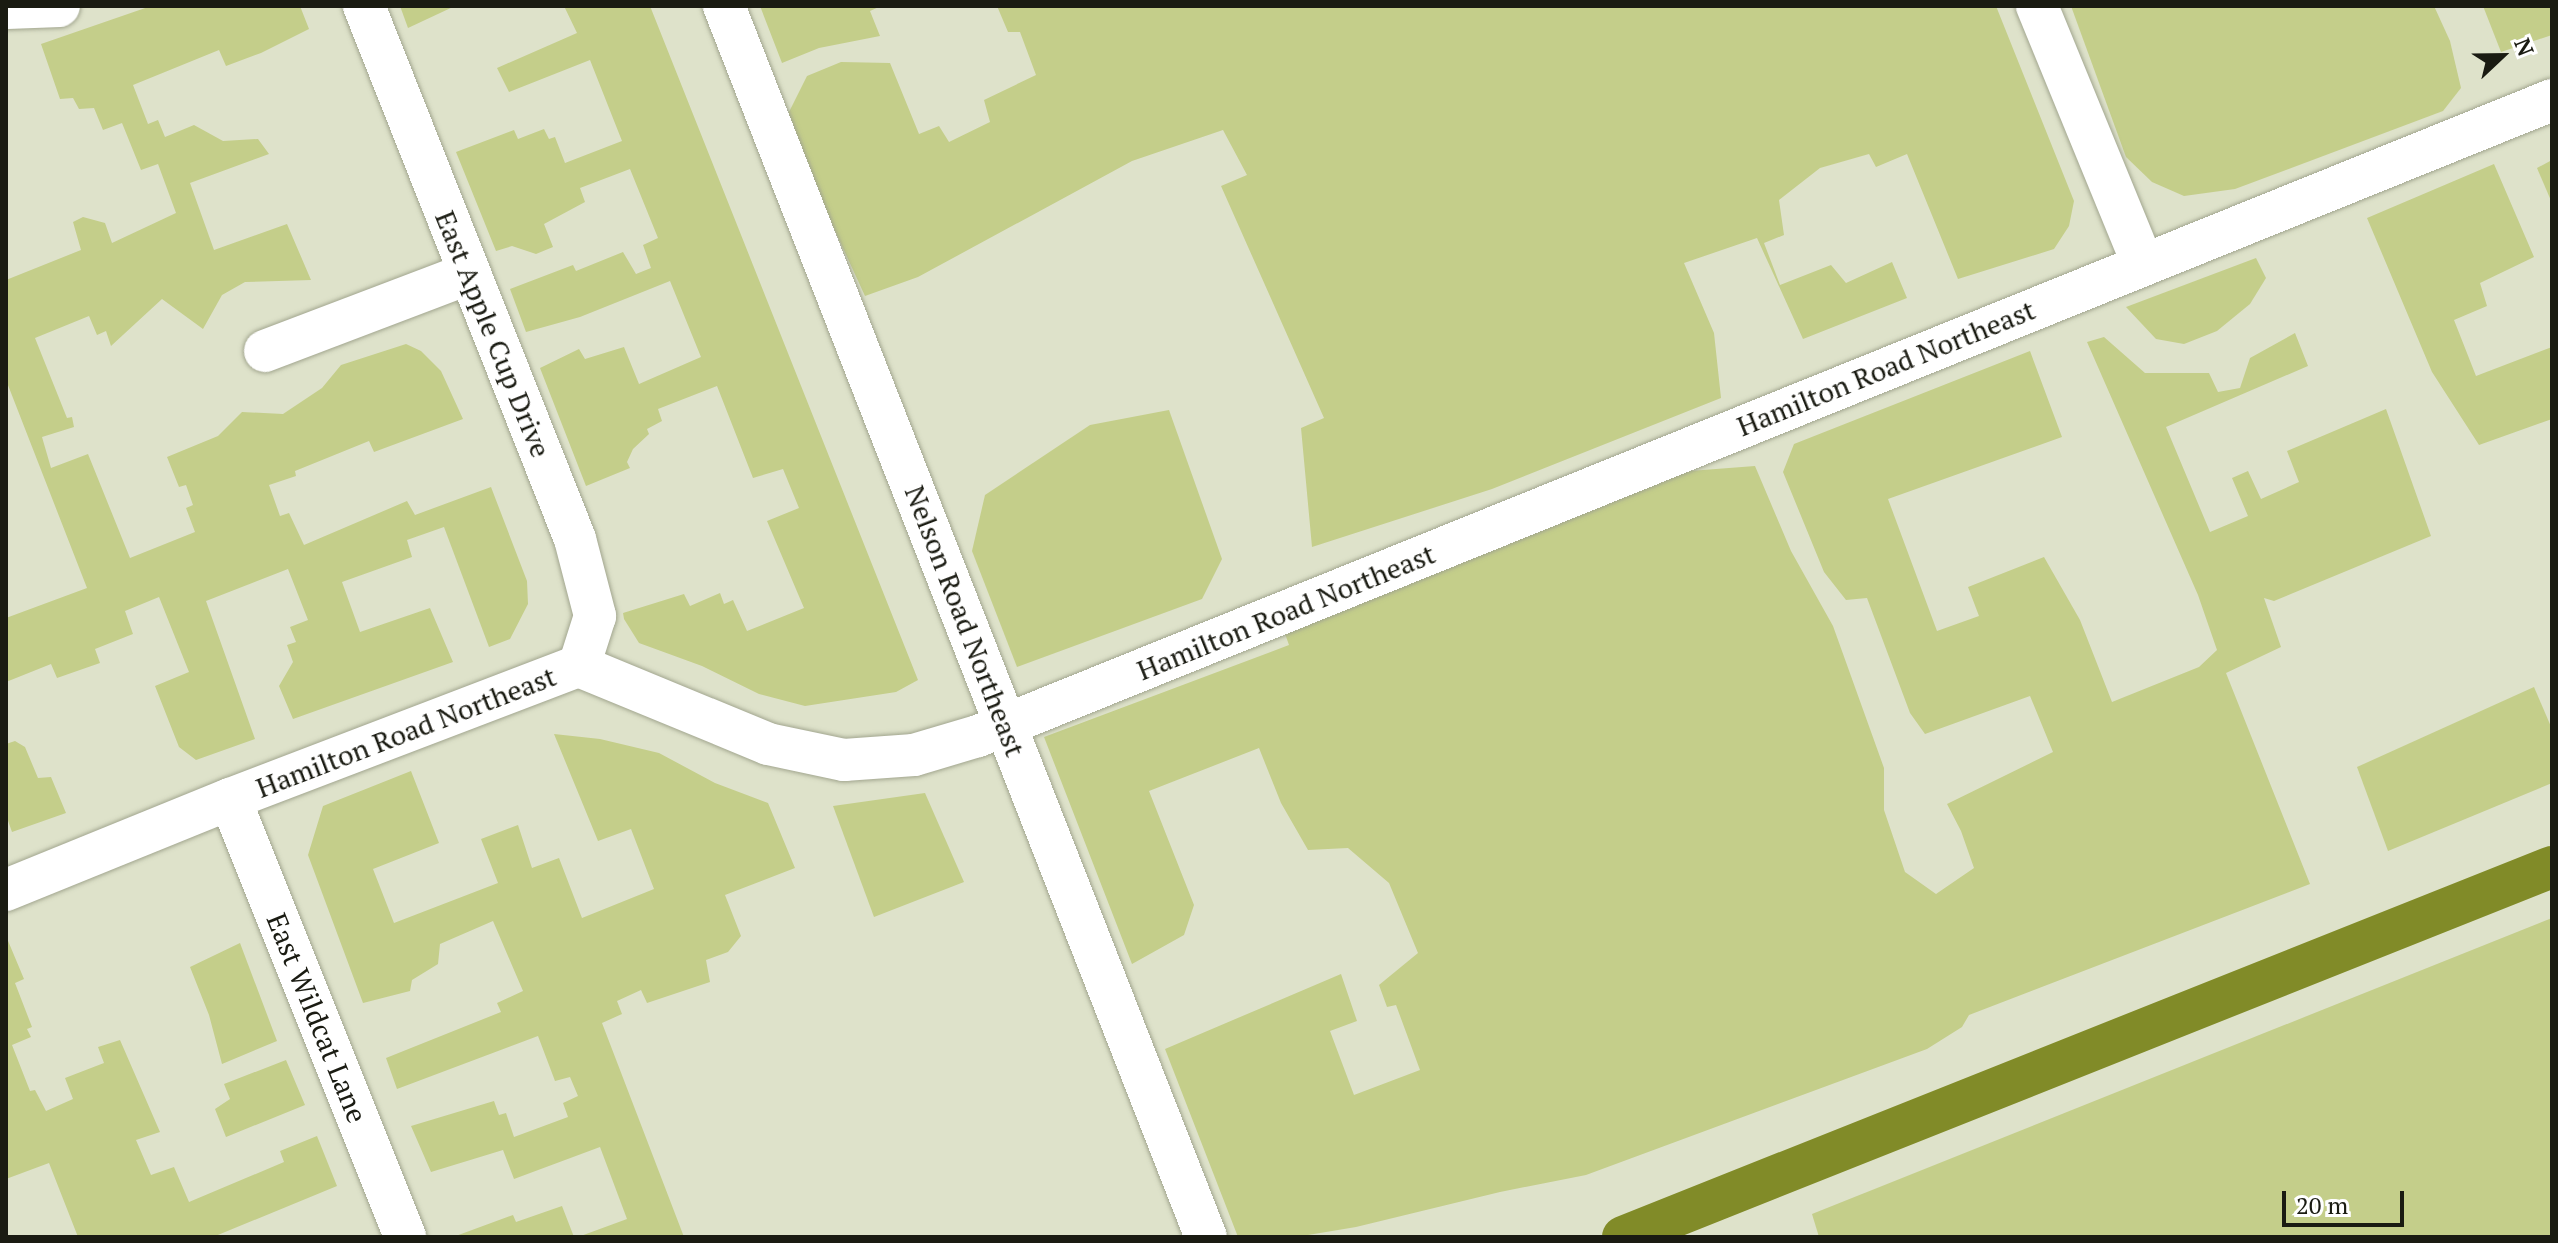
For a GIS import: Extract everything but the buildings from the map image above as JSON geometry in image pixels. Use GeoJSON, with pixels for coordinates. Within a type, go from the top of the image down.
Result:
{"type":"FeatureCollection","features":[{"type":"Feature","properties":{"kind":"street"},"geometry":{"type":"LineString","coordinates":[[6,8],[59,6]]}},
{"type":"Feature","properties":{"kind":"street","name":"East Apple Cup Drive"},"geometry":{"type":"LineString","coordinates":[[364,6],[575,539],[595,616],[579,666]]}},
{"type":"Feature","properties":{"kind":"street","name":"Nelson Road Northeast"},"geometry":{"type":"LineString","coordinates":[[724,6],[1206,1237]]}},
{"type":"Feature","properties":{"kind":"street"},"geometry":{"type":"LineString","coordinates":[[2037,6],[2143,264]]}},
{"type":"Feature","properties":{"kind":"street","name":"Hamilton Road Northeast"},"geometry":{"type":"LineString","coordinates":[[6,890],[230,799],[579,666],[768,744],[844,760],[914,755],[1006,725],[2552,100]]}},
{"type":"Feature","properties":{"kind":"street"},"geometry":{"type":"LineString","coordinates":[[265,351],[468,274]]}},
{"type":"Feature","properties":{"kind":"street","name":"East Wildcat Lane"},"geometry":{"type":"LineString","coordinates":[[230,799],[405,1237]]}},
{"type":"Feature","properties":{"kind":"green space"},"geometry":{"type":"Polygon","coordinates":[[[151,6],[300,6],[309,29],[261,53],[226,66],[219,50],[133,85],[148,124],[158,120],[165,137],[194,125],[223,141],[258,139],[269,154],[190,183],[214,250],[287,224],[311,280],[245,282],[222,295],[203,329],[162,299],[111,346],[106,331],[97,335],[89,316],[35,338],[67,418],[72,417],[74,427],[42,437],[51,468],[88,454],[130,558],[195,532],[186,508],[193,505],[186,485],[179,487],[167,457],[218,436],[242,412],[283,414],[322,388],[341,365],[406,344],[421,351],[441,371],[463,419],[374,452],[369,441],[295,471],[296,476],[269,485],[280,516],[289,513],[304,545],[407,501],[415,515],[491,487],[527,581],[528,604],[510,639],[489,647],[444,527],[407,540],[412,557],[342,582],[360,632],[430,608],[453,662],[293,719],[279,686],[293,662],[287,645],[296,642],[290,627],[308,620],[288,569],[206,601],[255,739],[196,760],[179,747],[155,686],[189,672],[159,597],[125,611],[133,634],[95,649],[100,663],[57,678],[51,664],[6,682],[6,618],[87,588],[6,380],[6,280],[81,250],[73,222],[83,217],[105,223],[112,243],[176,213],[158,164],[141,170],[122,123],[103,130],[94,108],[79,109],[73,98],[60,99],[41,44],[151,6]]]}},
{"type":"Feature","properties":{"kind":"green space"},"geometry":{"type":"Polygon","coordinates":[[[400,6],[455,6],[408,28],[400,6]]]}},
{"type":"Feature","properties":{"kind":"green space"},"geometry":{"type":"Polygon","coordinates":[[[564,6],[650,6],[918,680],[896,692],[805,706],[759,694],[702,666],[639,643],[624,619],[623,613],[684,594],[690,606],[720,593],[724,604],[733,600],[747,631],[804,608],[767,521],[799,508],[783,469],[753,478],[717,386],[658,409],[662,421],[647,429],[649,434],[633,449],[627,462],[630,468],[586,486],[540,368],[579,349],[585,359],[624,347],[639,384],[701,357],[670,281],[580,317],[526,332],[510,289],[573,265],[576,271],[623,252],[636,274],[651,268],[643,245],[658,238],[630,169],[580,188],[585,202],[544,224],[553,247],[536,254],[512,246],[496,251],[456,152],[514,130],[518,139],[544,129],[549,139],[555,137],[565,163],[622,141],[590,60],[509,92],[497,68],[577,33],[564,6]]]}},
{"type":"Feature","properties":{"kind":"green space"},"geometry":{"type":"Polygon","coordinates":[[[760,6],[881,6],[870,11],[880,36],[819,48],[782,63],[760,6]]]}},
{"type":"Feature","properties":{"kind":"green space"},"geometry":{"type":"Polygon","coordinates":[[[997,6],[1996,6],[2074,201],[2069,226],[2054,249],[1958,279],[1907,154],[1876,167],[1869,154],[1820,168],[1779,200],[1784,235],[1764,243],[1780,285],[1831,265],[1846,283],[1892,262],[1907,298],[1803,339],[1757,238],[1684,263],[1714,333],[1721,398],[1492,489],[1312,547],[1301,428],[1324,418],[1221,186],[1247,175],[1223,130],[1132,161],[918,277],[865,296],[830,220],[788,114],[807,76],[841,62],[890,63],[919,134],[939,126],[949,142],[990,122],[984,100],[1036,75],[1020,32],[1008,32],[997,6]]]}},
{"type":"Feature","properties":{"kind":"green space"},"geometry":{"type":"Polygon","coordinates":[[[2071,6],[2434,6],[2450,41],[2461,88],[2443,111],[2235,189],[2184,196],[2152,182],[2126,157],[2071,6]]]}},
{"type":"Feature","properties":{"kind":"green space"},"geometry":{"type":"Polygon","coordinates":[[[2483,6],[2552,6],[2552,35],[2501,52],[2483,6]]]}},
{"type":"Feature","properties":{"kind":"green space"},"geometry":{"type":"Polygon","coordinates":[[[2552,160],[2552,203],[2537,168],[2552,160]]]}},
{"type":"Feature","properties":{"kind":"green space"},"geometry":{"type":"Polygon","coordinates":[[[2494,164],[2534,257],[2480,283],[2487,306],[2454,320],[2476,376],[2552,347],[2552,419],[2479,445],[2432,372],[2367,218],[2494,164]]]}},
{"type":"Feature","properties":{"kind":"green space"},"geometry":{"type":"Polygon","coordinates":[[[2256,258],[2266,278],[2250,304],[2217,331],[2184,344],[2156,339],[2126,307],[2256,258]]]}},
{"type":"Feature","properties":{"kind":"green space"},"geometry":{"type":"Polygon","coordinates":[[[2295,333],[2308,366],[2166,427],[2210,532],[2248,516],[2232,478],[2248,471],[2261,499],[2299,482],[2287,451],[2386,409],[2431,536],[2274,601],[2264,598],[2281,647],[2226,673],[2310,884],[1969,1015],[1962,1027],[1927,1049],[1586,1175],[1356,1227],[1296,1237],[1238,1237],[1165,1049],[1341,974],[1357,1021],[1330,1031],[1354,1095],[1420,1070],[1396,1005],[1387,1007],[1379,985],[1418,953],[1389,883],[1348,848],[1308,850],[1281,803],[1259,748],[1149,791],[1194,905],[1184,935],[1132,964],[1044,737],[1289,645],[1284,631],[1677,472],[1755,466],[1791,551],[1833,626],[1884,768],[1884,810],[1905,872],[1936,894],[1974,868],[1961,831],[1947,804],[2053,752],[2030,696],[1925,734],[1910,713],[1867,598],[1846,600],[1824,572],[1783,472],[1794,444],[2030,351],[2062,437],[1888,499],[1937,631],[1979,616],[1968,587],[2044,557],[2080,620],[2112,702],[2199,667],[2217,650],[2198,595],[2087,342],[2104,337],[2145,373],[2209,373],[2218,392],[2240,388],[2250,358],[2295,333]]]}},
{"type":"Feature","properties":{"kind":"green space"},"geometry":{"type":"Polygon","coordinates":[[[1169,410],[1222,559],[1202,599],[1017,667],[972,551],[985,495],[1090,425],[1169,410]]]}},
{"type":"Feature","properties":{"kind":"green space"},"geometry":{"type":"Polygon","coordinates":[[[2534,687],[2552,729],[2552,783],[2388,851],[2357,767],[2534,687]]]}},
{"type":"Feature","properties":{"kind":"green space"},"geometry":{"type":"Polygon","coordinates":[[[554,734],[600,739],[659,753],[715,783],[768,803],[795,868],[725,895],[741,936],[728,952],[706,960],[710,982],[647,1003],[641,990],[617,1001],[622,1014],[602,1023],[684,1237],[578,1237],[627,1219],[600,1147],[514,1179],[503,1150],[431,1172],[411,1126],[494,1101],[499,1115],[506,1113],[514,1137],[568,1117],[563,1103],[578,1096],[570,1077],[555,1081],[538,1036],[397,1089],[386,1058],[501,1012],[497,1003],[523,991],[493,921],[440,944],[438,964],[412,980],[410,991],[363,1003],[308,855],[323,806],[411,771],[439,843],[373,869],[394,923],[498,883],[481,839],[518,825],[532,868],[559,858],[582,918],[654,889],[631,829],[598,841],[554,734]]]}},
{"type":"Feature","properties":{"kind":"green space"},"geometry":{"type":"Polygon","coordinates":[[[15,741],[25,747],[38,778],[51,777],[66,813],[12,832],[6,815],[6,744],[15,741]]]}},
{"type":"Feature","properties":{"kind":"green space"},"geometry":{"type":"Polygon","coordinates":[[[925,793],[964,882],[874,917],[833,806],[925,793]]]}},
{"type":"Feature","properties":{"kind":"green space"},"geometry":{"type":"Polygon","coordinates":[[[2552,918],[2552,1237],[1819,1237],[1812,1214],[2552,918]]]}},
{"type":"Feature","properties":{"kind":"green space"},"geometry":{"type":"Polygon","coordinates":[[[6,936],[24,979],[15,983],[32,1027],[27,1029],[31,1037],[12,1045],[30,1091],[35,1090],[46,1111],[73,1099],[65,1078],[104,1063],[98,1047],[120,1040],[160,1132],[136,1140],[151,1175],[174,1167],[189,1202],[284,1162],[280,1151],[317,1136],[337,1186],[213,1237],[78,1237],[49,1163],[6,1179],[6,936]]]}},
{"type":"Feature","properties":{"kind":"green space"},"geometry":{"type":"Polygon","coordinates":[[[240,943],[277,1041],[222,1064],[209,1015],[190,967],[240,943]]]}},
{"type":"Feature","properties":{"kind":"green space"},"geometry":{"type":"Polygon","coordinates":[[[286,1060],[305,1105],[226,1137],[215,1109],[230,1099],[224,1084],[286,1060]]]}},
{"type":"Feature","properties":{"kind":"green space"},"geometry":{"type":"Polygon","coordinates":[[[562,1206],[574,1237],[453,1237],[513,1215],[516,1222],[562,1206]]]}},
{"type":"Feature","properties":{"kind":"waterway"},"geometry":{"type":"LineString","coordinates":[[1623,1237],[2552,867]]}}]}
